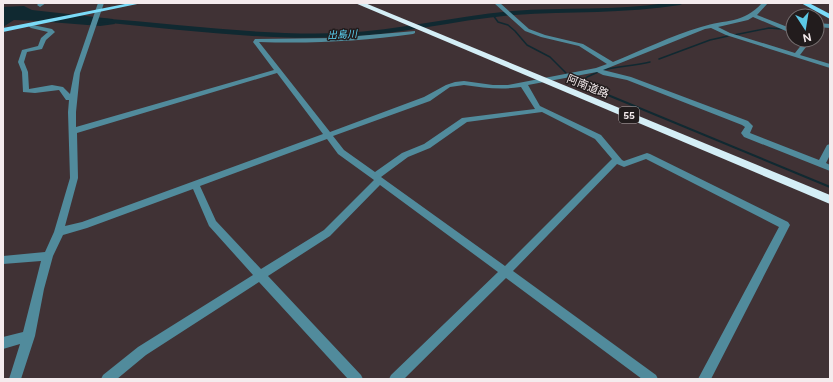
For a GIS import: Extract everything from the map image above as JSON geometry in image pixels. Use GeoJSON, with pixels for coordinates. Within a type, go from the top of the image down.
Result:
{"type":"FeatureCollection","features":[{"type":"Feature","properties":{"kind":"highway","name":"阿南道路"},"geometry":{"type":"LineString","coordinates":[[359,3],[431,31],[544,81],[673,133],[830,200]]}},
{"type":"Feature","properties":{"kind":"highway","name":"阿南道路"},"geometry":{"type":"LineString","coordinates":[[368,3],[407,21]]}},
{"type":"Feature","properties":{"kind":"highway","name":"阿南道路"},"geometry":{"type":"LineString","coordinates":[[431,31],[555,79],[830,194]]}},
{"type":"Feature","properties":{"kind":"main road"},"geometry":{"type":"LineString","coordinates":[[3,30],[80,14],[97,14],[139,3]]}},
{"type":"Feature","properties":{"kind":"main road"},"geometry":{"type":"LineString","coordinates":[[804,3],[830,16]]}},
{"type":"Feature","properties":{"kind":"street"},"geometry":{"type":"LineString","coordinates":[[15,379],[29,336],[48,256],[59,232],[74,178],[73,98],[77,73],[101,3]]}},
{"type":"Feature","properties":{"kind":"street"},"geometry":{"type":"LineString","coordinates":[[497,3],[527,30],[581,44],[612,64]]}},
{"type":"Feature","properties":{"kind":"street"},"geometry":{"type":"LineString","coordinates":[[59,232],[84,225],[427,99],[448,86],[464,83],[493,87],[524,85],[598,70],[691,32],[746,19],[753,16],[765,3]]}},
{"type":"Feature","properties":{"kind":"street"},"geometry":{"type":"LineString","coordinates":[[753,16],[761,20],[785,27]]}},
{"type":"Feature","properties":{"kind":"street"},"geometry":{"type":"LineString","coordinates":[[30,25],[33,27],[50,30],[52,32],[43,39],[40,48],[24,51],[22,62],[25,72],[26,90],[34,91],[56,87],[61,88],[69,98],[73,98]]}},
{"type":"Feature","properties":{"kind":"street"},"geometry":{"type":"LineString","coordinates":[[712,26],[728,34],[830,66]]}},
{"type":"Feature","properties":{"kind":"street"},"geometry":{"type":"LineString","coordinates":[[413,32],[356,40],[257,40],[256,42],[341,152],[652,379]]}},
{"type":"Feature","properties":{"kind":"street"},"geometry":{"type":"LineString","coordinates":[[796,56],[802,48]]}},
{"type":"Feature","properties":{"kind":"street"},"geometry":{"type":"LineString","coordinates":[[598,70],[604,73],[629,78],[745,123],[749,126],[745,133],[747,135],[830,168]]}},
{"type":"Feature","properties":{"kind":"street"},"geometry":{"type":"LineString","coordinates":[[73,131],[278,71]]}},
{"type":"Feature","properties":{"kind":"street"},"geometry":{"type":"LineString","coordinates":[[524,85],[537,107],[598,136],[616,160],[624,164],[647,156],[785,225],[704,379]]}},
{"type":"Feature","properties":{"kind":"street"},"geometry":{"type":"LineString","coordinates":[[107,379],[142,351],[326,233],[377,179],[405,155],[427,146],[465,120],[543,110]]}},
{"type":"Feature","properties":{"kind":"street"},"geometry":{"type":"LineString","coordinates":[[821,164],[830,147]]}},
{"type":"Feature","properties":{"kind":"street"},"geometry":{"type":"LineString","coordinates":[[394,379],[505,272],[616,160]]}},
{"type":"Feature","properties":{"kind":"street"},"geometry":{"type":"LineString","coordinates":[[195,184],[215,226],[357,379]]}},
{"type":"Feature","properties":{"kind":"street"},"geometry":{"type":"LineString","coordinates":[[3,260],[48,256]]}},
{"type":"Feature","properties":{"kind":"street"},"geometry":{"type":"LineString","coordinates":[[3,343],[29,336]]}},
{"type":"Feature","properties":{"kind":"water"},"geometry":{"type":"Polygon","coordinates":[[[24,6],[32,10],[113,19],[115,24],[100,26],[14,20],[3,27],[3,7],[24,6]]]}},
{"type":"Feature","properties":{"kind":"waterway","name":"出島川"},"geometry":{"type":"LineString","coordinates":[[98,20],[251,34],[312,36],[386,31],[514,13],[639,8],[680,3]]}},
{"type":"Feature","properties":{"kind":"waterway"},"geometry":{"type":"LineString","coordinates":[[493,15],[498,22],[508,25],[515,31],[527,45],[550,57],[566,73]]}},
{"type":"Feature","properties":{"kind":"waterway"},"geometry":{"type":"LineString","coordinates":[[734,35],[769,28],[782,29]]}},
{"type":"Feature","properties":{"kind":"waterway"},"geometry":{"type":"LineString","coordinates":[[659,59],[710,40],[728,36]]}},
{"type":"Feature","properties":{"kind":"waterway"},"geometry":{"type":"LineString","coordinates":[[603,70],[650,62]]}},
{"type":"Feature","properties":{"kind":"waterway"},"geometry":{"type":"LineString","coordinates":[[583,81],[587,77],[598,72]]}},
{"type":"Feature","properties":{"kind":"waterway"},"geometry":{"type":"LineString","coordinates":[[573,77],[583,81]]}},
{"type":"Feature","properties":{"kind":"waterway"},"geometry":{"type":"LineString","coordinates":[[583,81],[604,93]]}},
{"type":"Feature","properties":{"kind":"waterway"},"geometry":{"type":"LineString","coordinates":[[604,93],[830,187]]}}]}
